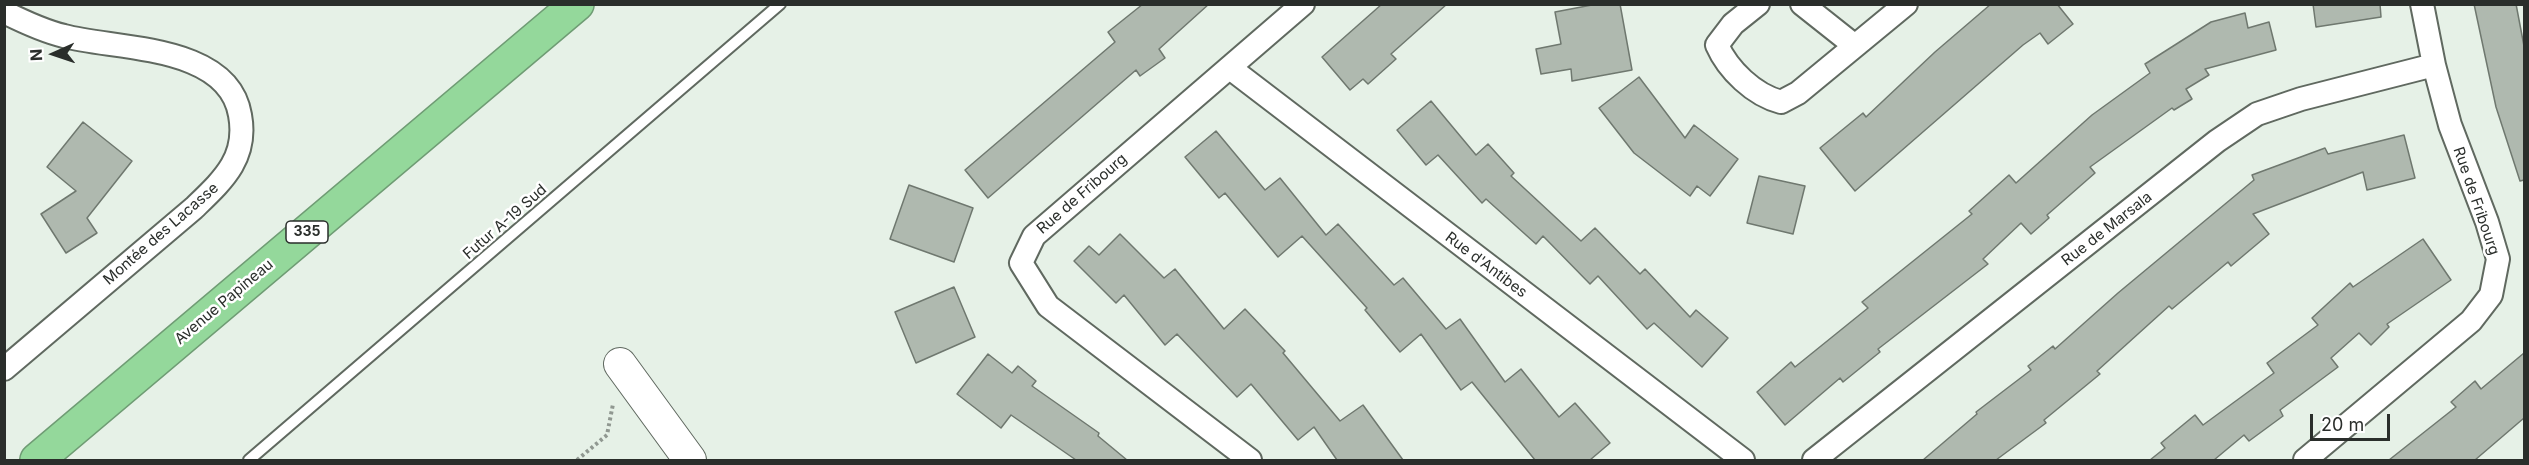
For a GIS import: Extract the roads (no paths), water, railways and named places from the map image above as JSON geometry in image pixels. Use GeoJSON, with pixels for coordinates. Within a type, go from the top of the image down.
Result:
{"type":"FeatureCollection","features":[{"type":"Feature","properties":{"kind":"highway","name":"Avenue Papineau"},"geometry":{"type":"LineString","coordinates":[[37,460],[577,4]]}},
{"type":"Feature","properties":{"kind":"street","name":"Rue de Fribourg"},"geometry":{"type":"LineString","coordinates":[[1250,460],[1048,306],[1020,263],[1034,236],[1303,4]]}},
{"type":"Feature","properties":{"kind":"street"},"geometry":{"type":"LineString","coordinates":[[1758,4],[1733,24],[1717,45],[1726,64],[1767,99],[1781,102],[1798,93],[1906,4]]}},
{"type":"Feature","properties":{"kind":"street"},"geometry":{"type":"LineString","coordinates":[[1802,4],[1855,46]]}},
{"type":"Feature","properties":{"kind":"street","name":"Rue de Fribourg"},"geometry":{"type":"LineString","coordinates":[[2306,460],[2471,321],[2491,295],[2498,259],[2487,222],[2450,125],[2434,65],[2422,4]]}},
{"type":"Feature","properties":{"kind":"street","name":"Montée des Lacasse"},"geometry":{"type":"LineString","coordinates":[[4,12],[38,29],[64,37],[159,52],[190,60],[219,77],[238,104],[243,129],[235,164],[218,184],[194,208],[4,369]]}},
{"type":"Feature","properties":{"kind":"street","name":"Rue de Marsala"},"geometry":{"type":"LineString","coordinates":[[1814,460],[2217,141],[2257,114],[2301,99],[2434,65]]}},
{"type":"Feature","properties":{"kind":"street","name":"Rue d'Antibes"},"geometry":{"type":"LineString","coordinates":[[1230,68],[1743,460]]}},
{"type":"Feature","properties":{"kind":"street"},"geometry":{"type":"LineString","coordinates":[[620,364],[690,460]]}},
{"type":"Feature","properties":{"kind":"lane","name":"Futur A-19 Sud"},"geometry":{"type":"LineString","coordinates":[[249,460],[780,4]]}}]}
